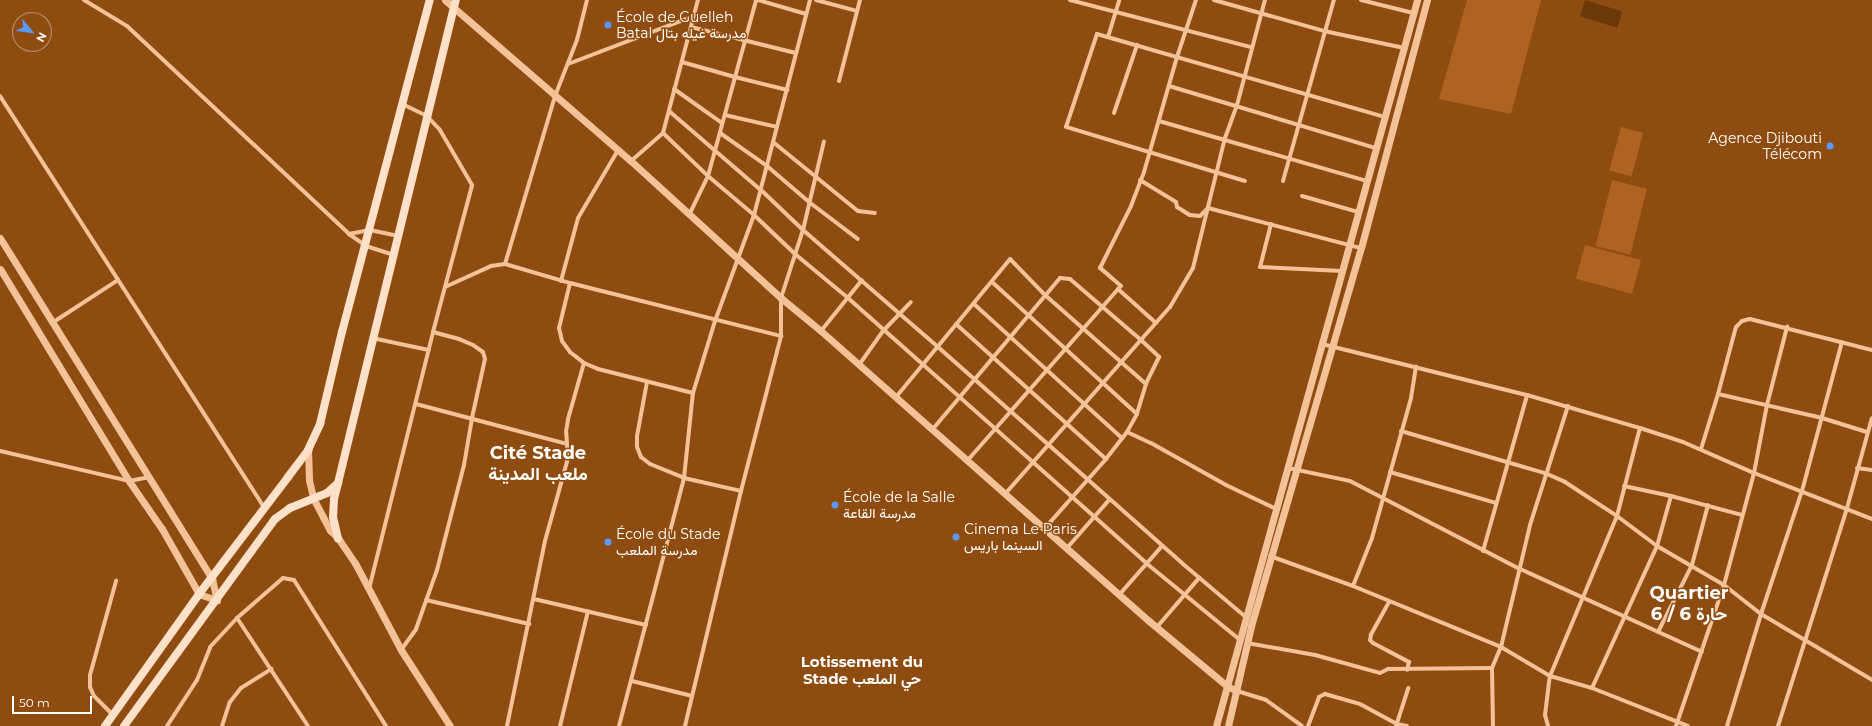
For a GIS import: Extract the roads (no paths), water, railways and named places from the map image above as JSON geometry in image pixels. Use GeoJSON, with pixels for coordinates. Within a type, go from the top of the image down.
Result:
{"type":"FeatureCollection","features":[{"type":"Feature","properties":{"kind":"main road"},"geometry":{"type":"LineString","coordinates":[[105,726],[199,594],[212,579],[308,450],[320,424],[342,332],[430,0]]}},
{"type":"Feature","properties":{"kind":"main road"},"geometry":{"type":"LineString","coordinates":[[338,538],[333,517],[334,498],[455,4]]}},
{"type":"Feature","properties":{"kind":"main road"},"geometry":{"type":"LineString","coordinates":[[124,726],[275,519],[290,508],[327,492],[338,483]]}},
{"type":"Feature","properties":{"kind":"street"},"geometry":{"type":"LineString","coordinates":[[84,0],[127,26],[349,234],[366,246],[394,255]]}},
{"type":"Feature","properties":{"kind":"street"},"geometry":{"type":"LineString","coordinates":[[445,0],[455,4],[555,96],[631,161],[781,298],[821,331],[1119,595],[1227,686],[1237,691],[1266,700],[1302,726]]}},
{"type":"Feature","properties":{"kind":"street"},"geometry":{"type":"LineString","coordinates":[[505,264],[555,96],[568,64],[587,0]]}},
{"type":"Feature","properties":{"kind":"street"},"geometry":{"type":"LineString","coordinates":[[631,161],[663,133],[698,0]]}},
{"type":"Feature","properties":{"kind":"street"},"geometry":{"type":"LineString","coordinates":[[689,215],[708,176],[744,41],[757,0],[806,14]]}},
{"type":"Feature","properties":{"kind":"street"},"geometry":{"type":"LineString","coordinates":[[619,726],[684,478],[693,393],[715,321],[754,215],[810,0]]}},
{"type":"Feature","properties":{"kind":"street"},"geometry":{"type":"LineString","coordinates":[[816,0],[857,11]]}},
{"type":"Feature","properties":{"kind":"street"},"geometry":{"type":"LineString","coordinates":[[839,81],[860,0]]}},
{"type":"Feature","properties":{"kind":"street"},"geometry":{"type":"LineString","coordinates":[[1070,0],[1251,47]]}},
{"type":"Feature","properties":{"kind":"street"},"geometry":{"type":"LineString","coordinates":[[1108,37],[1119,0]]}},
{"type":"Feature","properties":{"kind":"street"},"geometry":{"type":"LineString","coordinates":[[967,461],[1121,286],[1100,268],[1131,206],[1150,152],[1177,57],[1196,0]]}},
{"type":"Feature","properties":{"kind":"street"},"geometry":{"type":"LineString","coordinates":[[1214,0],[1324,31],[1404,48]]}},
{"type":"Feature","properties":{"kind":"street"},"geometry":{"type":"LineString","coordinates":[[1005,494],[1170,307],[1193,268],[1225,138],[1237,105],[1251,47],[1265,0]]}},
{"type":"Feature","properties":{"kind":"street"},"geometry":{"type":"LineString","coordinates":[[1283,181],[1324,31],[1334,0]]}},
{"type":"Feature","properties":{"kind":"street"},"geometry":{"type":"LineString","coordinates":[[1361,0],[1413,13]]}},
{"type":"Feature","properties":{"kind":"street"},"geometry":{"type":"LineString","coordinates":[[1228,726],[1237,691],[1246,618],[1417,0]]}},
{"type":"Feature","properties":{"kind":"street"},"geometry":{"type":"LineString","coordinates":[[1216,726],[1227,686],[1251,626],[1298,470],[1361,248],[1427,0]]}},
{"type":"Feature","properties":{"kind":"street"},"geometry":{"type":"LineString","coordinates":[[568,64],[694,16]]}},
{"type":"Feature","properties":{"kind":"street"},"geometry":{"type":"LineString","coordinates":[[691,27],[796,53]]}},
{"type":"Feature","properties":{"kind":"street"},"geometry":{"type":"LineString","coordinates":[[1245,181],[1066,127],[1097,34],[1385,117]]}},
{"type":"Feature","properties":{"kind":"street"},"geometry":{"type":"LineString","coordinates":[[1114,113],[1137,45]]}},
{"type":"Feature","properties":{"kind":"street"},"geometry":{"type":"LineString","coordinates":[[682,62],[787,90]]}},
{"type":"Feature","properties":{"kind":"street"},"geometry":{"type":"LineString","coordinates":[[1169,86],[1237,105],[1298,126],[1376,148]]}},
{"type":"Feature","properties":{"kind":"street"},"geometry":{"type":"LineString","coordinates":[[674,90],[722,123]]}},
{"type":"Feature","properties":{"kind":"street"},"geometry":{"type":"LineString","coordinates":[[0,96],[265,508]]}},
{"type":"Feature","properties":{"kind":"street"},"geometry":{"type":"LineString","coordinates":[[369,590],[416,404],[428,350],[472,185],[440,130],[427,116],[402,104]]}},
{"type":"Feature","properties":{"kind":"street"},"geometry":{"type":"LineString","coordinates":[[669,111],[761,190],[803,230],[975,379],[1109,500],[1246,618],[1251,626]]}},
{"type":"Feature","properties":{"kind":"street"},"geometry":{"type":"LineString","coordinates":[[725,115],[777,127]]}},
{"type":"Feature","properties":{"kind":"street"},"geometry":{"type":"LineString","coordinates":[[1159,121],[1225,138],[1367,180]]}},
{"type":"Feature","properties":{"kind":"street"},"geometry":{"type":"LineString","coordinates":[[663,133],[708,176],[754,215],[795,254],[848,298],[883,331],[1034,462],[1146,563],[1184,596],[1244,642],[1315,655],[1380,673],[1388,669],[1492,668]]}},
{"type":"Feature","properties":{"kind":"street"},"geometry":{"type":"LineString","coordinates":[[720,133],[767,166],[809,202],[858,239]]}},
{"type":"Feature","properties":{"kind":"street"},"geometry":{"type":"LineString","coordinates":[[685,726],[741,491],[781,336],[781,298],[803,230],[824,141]]}},
{"type":"Feature","properties":{"kind":"street"},"geometry":{"type":"LineString","coordinates":[[773,142],[858,211],[875,213]]}},
{"type":"Feature","properties":{"kind":"street"},"geometry":{"type":"LineString","coordinates":[[561,280],[578,218],[618,150]]}},
{"type":"Feature","properties":{"kind":"street"},"geometry":{"type":"LineString","coordinates":[[1140,180],[1176,202],[1177,207],[1190,215],[1200,216],[1208,208]]}},
{"type":"Feature","properties":{"kind":"street"},"geometry":{"type":"LineString","coordinates":[[1302,196],[1358,212]]}},
{"type":"Feature","properties":{"kind":"street"},"geometry":{"type":"LineString","coordinates":[[1208,208],[1361,248]]}},
{"type":"Feature","properties":{"kind":"street"},"geometry":{"type":"LineString","coordinates":[[1271,224],[1260,267],[1342,272]]}},
{"type":"Feature","properties":{"kind":"street"},"geometry":{"type":"LineString","coordinates":[[349,234],[370,230],[399,236]]}},
{"type":"Feature","properties":{"kind":"street"},"geometry":{"type":"LineString","coordinates":[[0,238],[212,579],[217,600]]}},
{"type":"Feature","properties":{"kind":"street"},"geometry":{"type":"LineString","coordinates":[[895,398],[1010,259],[1045,295],[1146,384]]}},
{"type":"Feature","properties":{"kind":"street"},"geometry":{"type":"LineString","coordinates":[[445,287],[491,266],[505,264],[570,283],[715,321],[781,336]]}},
{"type":"Feature","properties":{"kind":"street"},"geometry":{"type":"LineString","coordinates":[[0,269],[129,481],[162,529],[199,594],[217,600]]}},
{"type":"Feature","properties":{"kind":"street"},"geometry":{"type":"LineString","coordinates":[[932,430],[1058,279],[1063,277],[1070,279],[1141,340],[1159,357],[1146,384],[1137,414],[1127,432],[1106,459],[1045,528]]}},
{"type":"Feature","properties":{"kind":"street"},"geometry":{"type":"LineString","coordinates":[[52,323],[118,280]]}},
{"type":"Feature","properties":{"kind":"street"},"geometry":{"type":"LineString","coordinates":[[821,331],[862,280]]}},
{"type":"Feature","properties":{"kind":"street"},"geometry":{"type":"LineString","coordinates":[[992,282],[1137,414]]}},
{"type":"Feature","properties":{"kind":"street"},"geometry":{"type":"LineString","coordinates":[[570,283],[559,328],[562,341],[570,352],[584,363],[598,369],[693,393]]}},
{"type":"Feature","properties":{"kind":"street"},"geometry":{"type":"LineString","coordinates":[[1118,289],[1156,323]]}},
{"type":"Feature","properties":{"kind":"street"},"geometry":{"type":"LineString","coordinates":[[859,365],[883,331],[911,302]]}},
{"type":"Feature","properties":{"kind":"street"},"geometry":{"type":"LineString","coordinates":[[974,304],[1122,438]]}},
{"type":"Feature","properties":{"kind":"street"},"geometry":{"type":"LineString","coordinates":[[1701,449],[1738,324],[1750,319],[1787,327],[1872,350]]}},
{"type":"Feature","properties":{"kind":"street"},"geometry":{"type":"LineString","coordinates":[[956,324],[1106,459]]}},
{"type":"Feature","properties":{"kind":"street"},"geometry":{"type":"LineString","coordinates":[[1677,724],[1724,585],[1754,473],[1767,405],[1787,327]]}},
{"type":"Feature","properties":{"kind":"street"},"geometry":{"type":"LineString","coordinates":[[401,650],[416,629],[438,570],[464,465],[472,418],[485,359],[483,352],[479,348],[460,339],[433,332]]}},
{"type":"Feature","properties":{"kind":"street"},"geometry":{"type":"LineString","coordinates":[[372,338],[428,350]]}},
{"type":"Feature","properties":{"kind":"street"},"geometry":{"type":"LineString","coordinates":[[1727,726],[1760,614],[1802,491],[1842,342]]}},
{"type":"Feature","properties":{"kind":"street"},"geometry":{"type":"LineString","coordinates":[[1322,344],[1416,366],[1527,395],[1640,428],[1701,449],[1754,473],[1872,519]]}},
{"type":"Feature","properties":{"kind":"street"},"geometry":{"type":"LineString","coordinates":[[507,726],[545,541],[568,458],[566,432],[568,419],[584,363]]}},
{"type":"Feature","properties":{"kind":"street"},"geometry":{"type":"LineString","coordinates":[[1353,586],[1372,538],[1410,398],[1416,366]]}},
{"type":"Feature","properties":{"kind":"street"},"geometry":{"type":"LineString","coordinates":[[647,382],[636,436],[636,447],[641,457],[650,464],[684,478],[741,491]]}},
{"type":"Feature","properties":{"kind":"street"},"geometry":{"type":"LineString","coordinates":[[1718,394],[1822,418],[1867,432]]}},
{"type":"Feature","properties":{"kind":"street"},"geometry":{"type":"LineString","coordinates":[[1483,551],[1527,395]]}},
{"type":"Feature","properties":{"kind":"street"},"geometry":{"type":"LineString","coordinates":[[416,404],[567,444]]}},
{"type":"Feature","properties":{"kind":"street"},"geometry":{"type":"LineString","coordinates":[[1493,726],[1492,668],[1500,647],[1518,568],[1545,473],[1555,450],[1568,406]]}},
{"type":"Feature","properties":{"kind":"street"},"geometry":{"type":"LineString","coordinates":[[1778,726],[1847,508],[1872,418]]}},
{"type":"Feature","properties":{"kind":"street"},"geometry":{"type":"LineString","coordinates":[[1548,726],[1545,716],[1550,676],[1617,516],[1640,428]]}},
{"type":"Feature","properties":{"kind":"street"},"geometry":{"type":"LineString","coordinates":[[1401,431],[1545,473],[1564,482],[1617,516],[1657,546],[1724,585],[1760,614],[1872,680]]}},
{"type":"Feature","properties":{"kind":"street"},"geometry":{"type":"LineString","coordinates":[[1127,432],[1151,443],[1226,485],[1276,508]]}},
{"type":"Feature","properties":{"kind":"street"},"geometry":{"type":"LineString","coordinates":[[308,450],[310,480],[314,498],[330,530],[338,538],[369,590],[401,650],[450,726]]}},
{"type":"Feature","properties":{"kind":"street"},"geometry":{"type":"LineString","coordinates":[[0,451],[129,481],[149,478]]}},
{"type":"Feature","properties":{"kind":"street"},"geometry":{"type":"LineString","coordinates":[[1288,468],[1350,481],[1383,497],[1483,551],[1702,652]]}},
{"type":"Feature","properties":{"kind":"street"},"geometry":{"type":"LineString","coordinates":[[1857,468],[1872,470]]}},
{"type":"Feature","properties":{"kind":"street"},"geometry":{"type":"LineString","coordinates":[[1390,472],[1496,503]]}},
{"type":"Feature","properties":{"kind":"street"},"geometry":{"type":"LineString","coordinates":[[1624,486],[1742,514]]}},
{"type":"Feature","properties":{"kind":"street"},"geometry":{"type":"LineString","coordinates":[[1592,688],[1626,617],[1657,546],[1671,496]]}},
{"type":"Feature","properties":{"kind":"street"},"geometry":{"type":"LineString","coordinates":[[1067,548],[1109,500]]}},
{"type":"Feature","properties":{"kind":"street"},"geometry":{"type":"LineString","coordinates":[[1658,632],[1692,565],[1708,505]]}},
{"type":"Feature","properties":{"kind":"street"},"geometry":{"type":"LineString","coordinates":[[1119,595],[1162,546]]}},
{"type":"Feature","properties":{"kind":"street"},"geometry":{"type":"LineString","coordinates":[[1264,553],[1353,586],[1500,647],[1550,676],[1592,688],[1677,724],[1688,726]]}},
{"type":"Feature","properties":{"kind":"street"},"geometry":{"type":"LineString","coordinates":[[167,726],[197,680],[210,647],[237,618],[283,578],[294,580],[386,726]]}},
{"type":"Feature","properties":{"kind":"street"},"geometry":{"type":"LineString","coordinates":[[1157,627],[1199,578]]}},
{"type":"Feature","properties":{"kind":"street"},"geometry":{"type":"LineString","coordinates":[[113,715],[94,696],[90,687],[90,675],[116,581]]}},
{"type":"Feature","properties":{"kind":"street"},"geometry":{"type":"LineString","coordinates":[[534,599],[646,625]]}},
{"type":"Feature","properties":{"kind":"street"},"geometry":{"type":"LineString","coordinates":[[426,600],[529,624]]}},
{"type":"Feature","properties":{"kind":"street"},"geometry":{"type":"LineString","coordinates":[[1389,602],[1370,636],[1370,640],[1409,662],[1407,670]]}},
{"type":"Feature","properties":{"kind":"street"},"geometry":{"type":"LineString","coordinates":[[560,726],[588,611]]}},
{"type":"Feature","properties":{"kind":"street"},"geometry":{"type":"LineString","coordinates":[[237,618],[272,669],[308,726]]}},
{"type":"Feature","properties":{"kind":"street"},"geometry":{"type":"LineString","coordinates":[[222,726],[230,702],[241,688],[272,669]]}},
{"type":"Feature","properties":{"kind":"street"},"geometry":{"type":"LineString","coordinates":[[632,681],[692,696]]}},
{"type":"Feature","properties":{"kind":"street"},"geometry":{"type":"LineString","coordinates":[[1397,725],[1408,688]]}},
{"type":"Feature","properties":{"kind":"street"},"geometry":{"type":"LineString","coordinates":[[1308,726],[1318,699],[1323,694],[1360,704],[1397,725],[1407,726]]}},
{"type":"Feature","properties":{"kind":"place","name":"École de Guelleh Batal مدرسة غيله بتال"},"geometry":{"type":"Point","coordinates":[608,25]}},
{"type":"Feature","properties":{"kind":"place","name":"Agence Djibouti Télécom"},"geometry":{"type":"Point","coordinates":[1830,146]}},
{"type":"Feature","properties":{"kind":"place","name":"École de la Salle مدرسة القاعة"},"geometry":{"type":"Point","coordinates":[835,505]}},
{"type":"Feature","properties":{"kind":"place","name":"Cinema Le Paris السينما باريس"},"geometry":{"type":"Point","coordinates":[956,537]}},
{"type":"Feature","properties":{"kind":"place","name":"École du Stade مدرسة الملعب"},"geometry":{"type":"Point","coordinates":[608,542]}},
{"type":"Feature","properties":{"kind":"district","name":"Cité Stade ملعب المدينة"},"geometry":{"type":"Point","coordinates":[538,464]}},
{"type":"Feature","properties":{"kind":"district","name":"Quartier 6 / حارة 6"},"geometry":{"type":"Point","coordinates":[1689,604]}},
{"type":"Feature","properties":{"kind":"district","name":"Lotissement du Stade حي الملعب"},"geometry":{"type":"Point","coordinates":[862,670]}}]}
